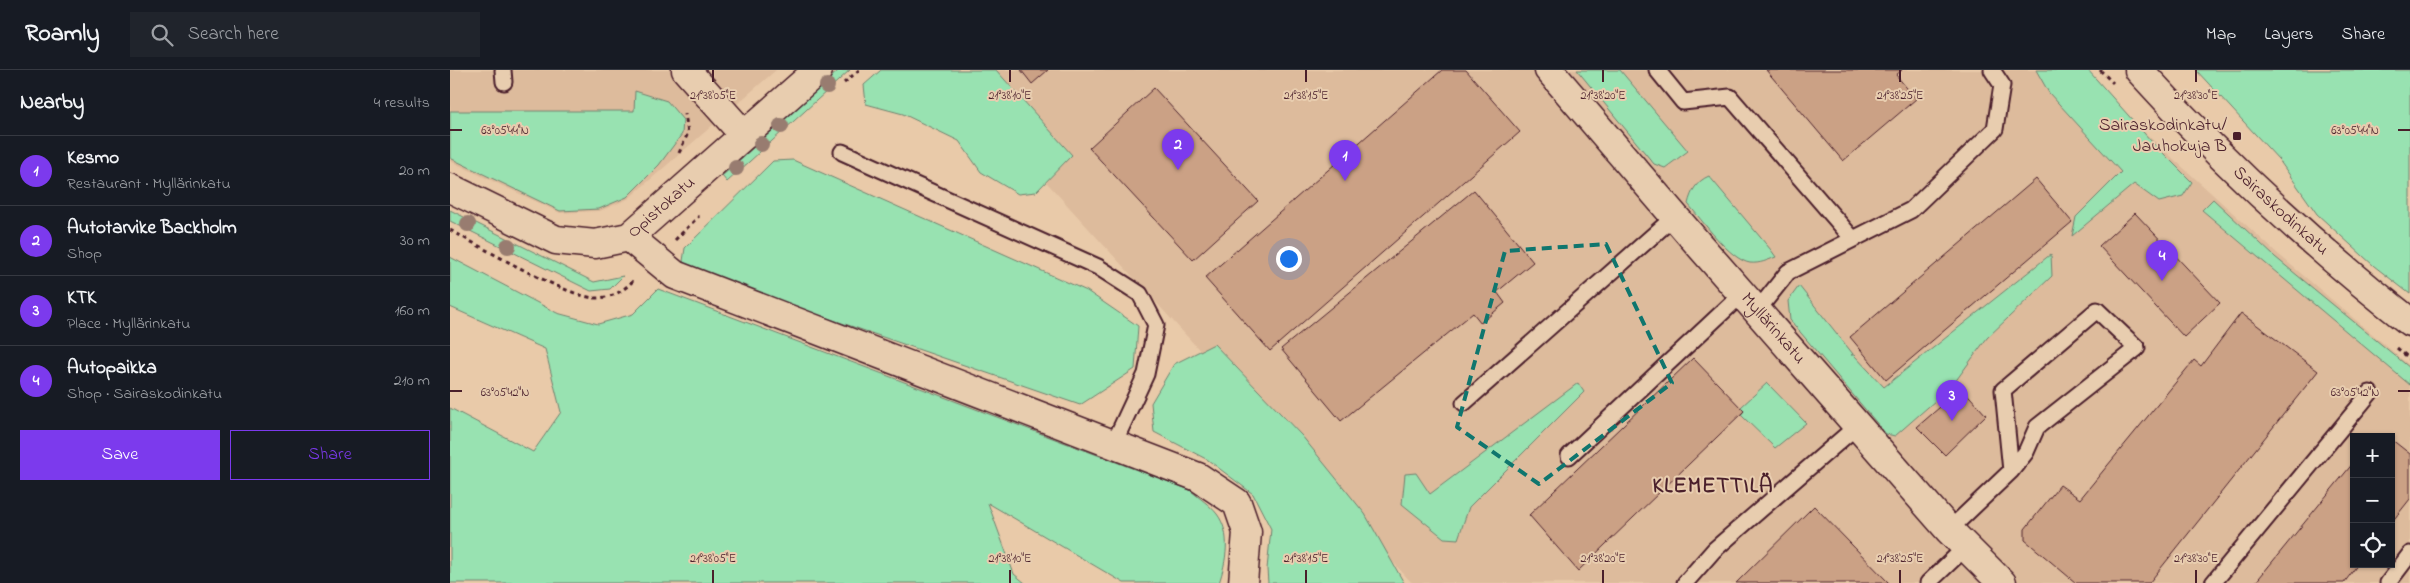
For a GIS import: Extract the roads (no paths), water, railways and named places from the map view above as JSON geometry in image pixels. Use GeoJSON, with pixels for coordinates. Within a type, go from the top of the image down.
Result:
{"type":"FeatureCollection","features":[{"type":"Feature","properties":{"kind":"street"},"geometry":{"type":"LineString","coordinates":[[686,70],[744,135]]}},
{"type":"Feature","properties":{"kind":"street","name":"Opistokatu"},"geometry":{"type":"LineString","coordinates":[[450,188],[556,240],[595,244],[629,237],[818,70]]}},
{"type":"Feature","properties":{"kind":"street","name":"Myllärinkatu"},"geometry":{"type":"LineString","coordinates":[[1550,70],[1749,302],[1958,538],[2002,583]]}},
{"type":"Feature","properties":{"kind":"street","name":"Sairaskodinkatu"},"geometry":{"type":"LineString","coordinates":[[2139,70],[2229,166],[2360,283],[2410,322]]}},
{"type":"Feature","properties":{"kind":"street"},"geometry":{"type":"LineString","coordinates":[[629,237],[675,275],[1198,477],[1237,503],[1247,532],[1243,583]]}},
{"type":"Feature","properties":{"kind":"lane"},"geometry":{"type":"LineString","coordinates":[[1657,70],[1683,102],[1730,97],[1852,239]]}},
{"type":"Feature","properties":{"kind":"lane"},"geometry":{"type":"LineString","coordinates":[[1569,456],[1749,302],[1788,272],[1911,210],[1995,129],[2002,85],[1992,70]]}},
{"type":"Feature","properties":{"kind":"lane"},"geometry":{"type":"LineString","coordinates":[[842,152],[1098,268],[1140,294],[1156,325],[1146,374],[1113,445]]}},
{"type":"Feature","properties":{"kind":"lane"},"geometry":{"type":"LineString","coordinates":[[1464,403],[1676,216]]}},
{"type":"Feature","properties":{"kind":"lane"},"geometry":{"type":"LineString","coordinates":[[1928,583],[1958,538],[2026,452],[2037,427],[2136,348],[2097,310],[2003,390],[2010,471]]}},
{"type":"Feature","properties":{"kind":"lane"},"geometry":{"type":"LineString","coordinates":[[2213,583],[2370,393]]}},
{"type":"Feature","properties":{"kind":"lane"},"geometry":{"type":"LineString","coordinates":[[1685,583],[1714,550],[1858,425]]}},
{"type":"Feature","properties":{"kind":"lane"},"geometry":{"type":"LineString","coordinates":[[2388,583],[2410,554]]}},
{"type":"Feature","properties":{"kind":"place","name":"Sairaskodinkatu/ Jauhokuja B"},"geometry":{"type":"Point","coordinates":[2237,136]}},
{"type":"Feature","properties":{"kind":"place","name":"Autotarvike Backholm"},"geometry":{"type":"Point","coordinates":[1178,170]}},
{"type":"Feature","properties":{"kind":"place","name":"Kesmo"},"geometry":{"type":"Point","coordinates":[1345,181]}},
{"type":"Feature","properties":{"kind":"place","name":"Autopaikka"},"geometry":{"type":"Point","coordinates":[2162,281]}},
{"type":"Feature","properties":{"kind":"place","name":"KTK"},"geometry":{"type":"Point","coordinates":[1952,421]}},
{"type":"Feature","properties":{"kind":"district","name":"KLEMETTILÄ"},"geometry":{"type":"Point","coordinates":[1713,487]}}]}
